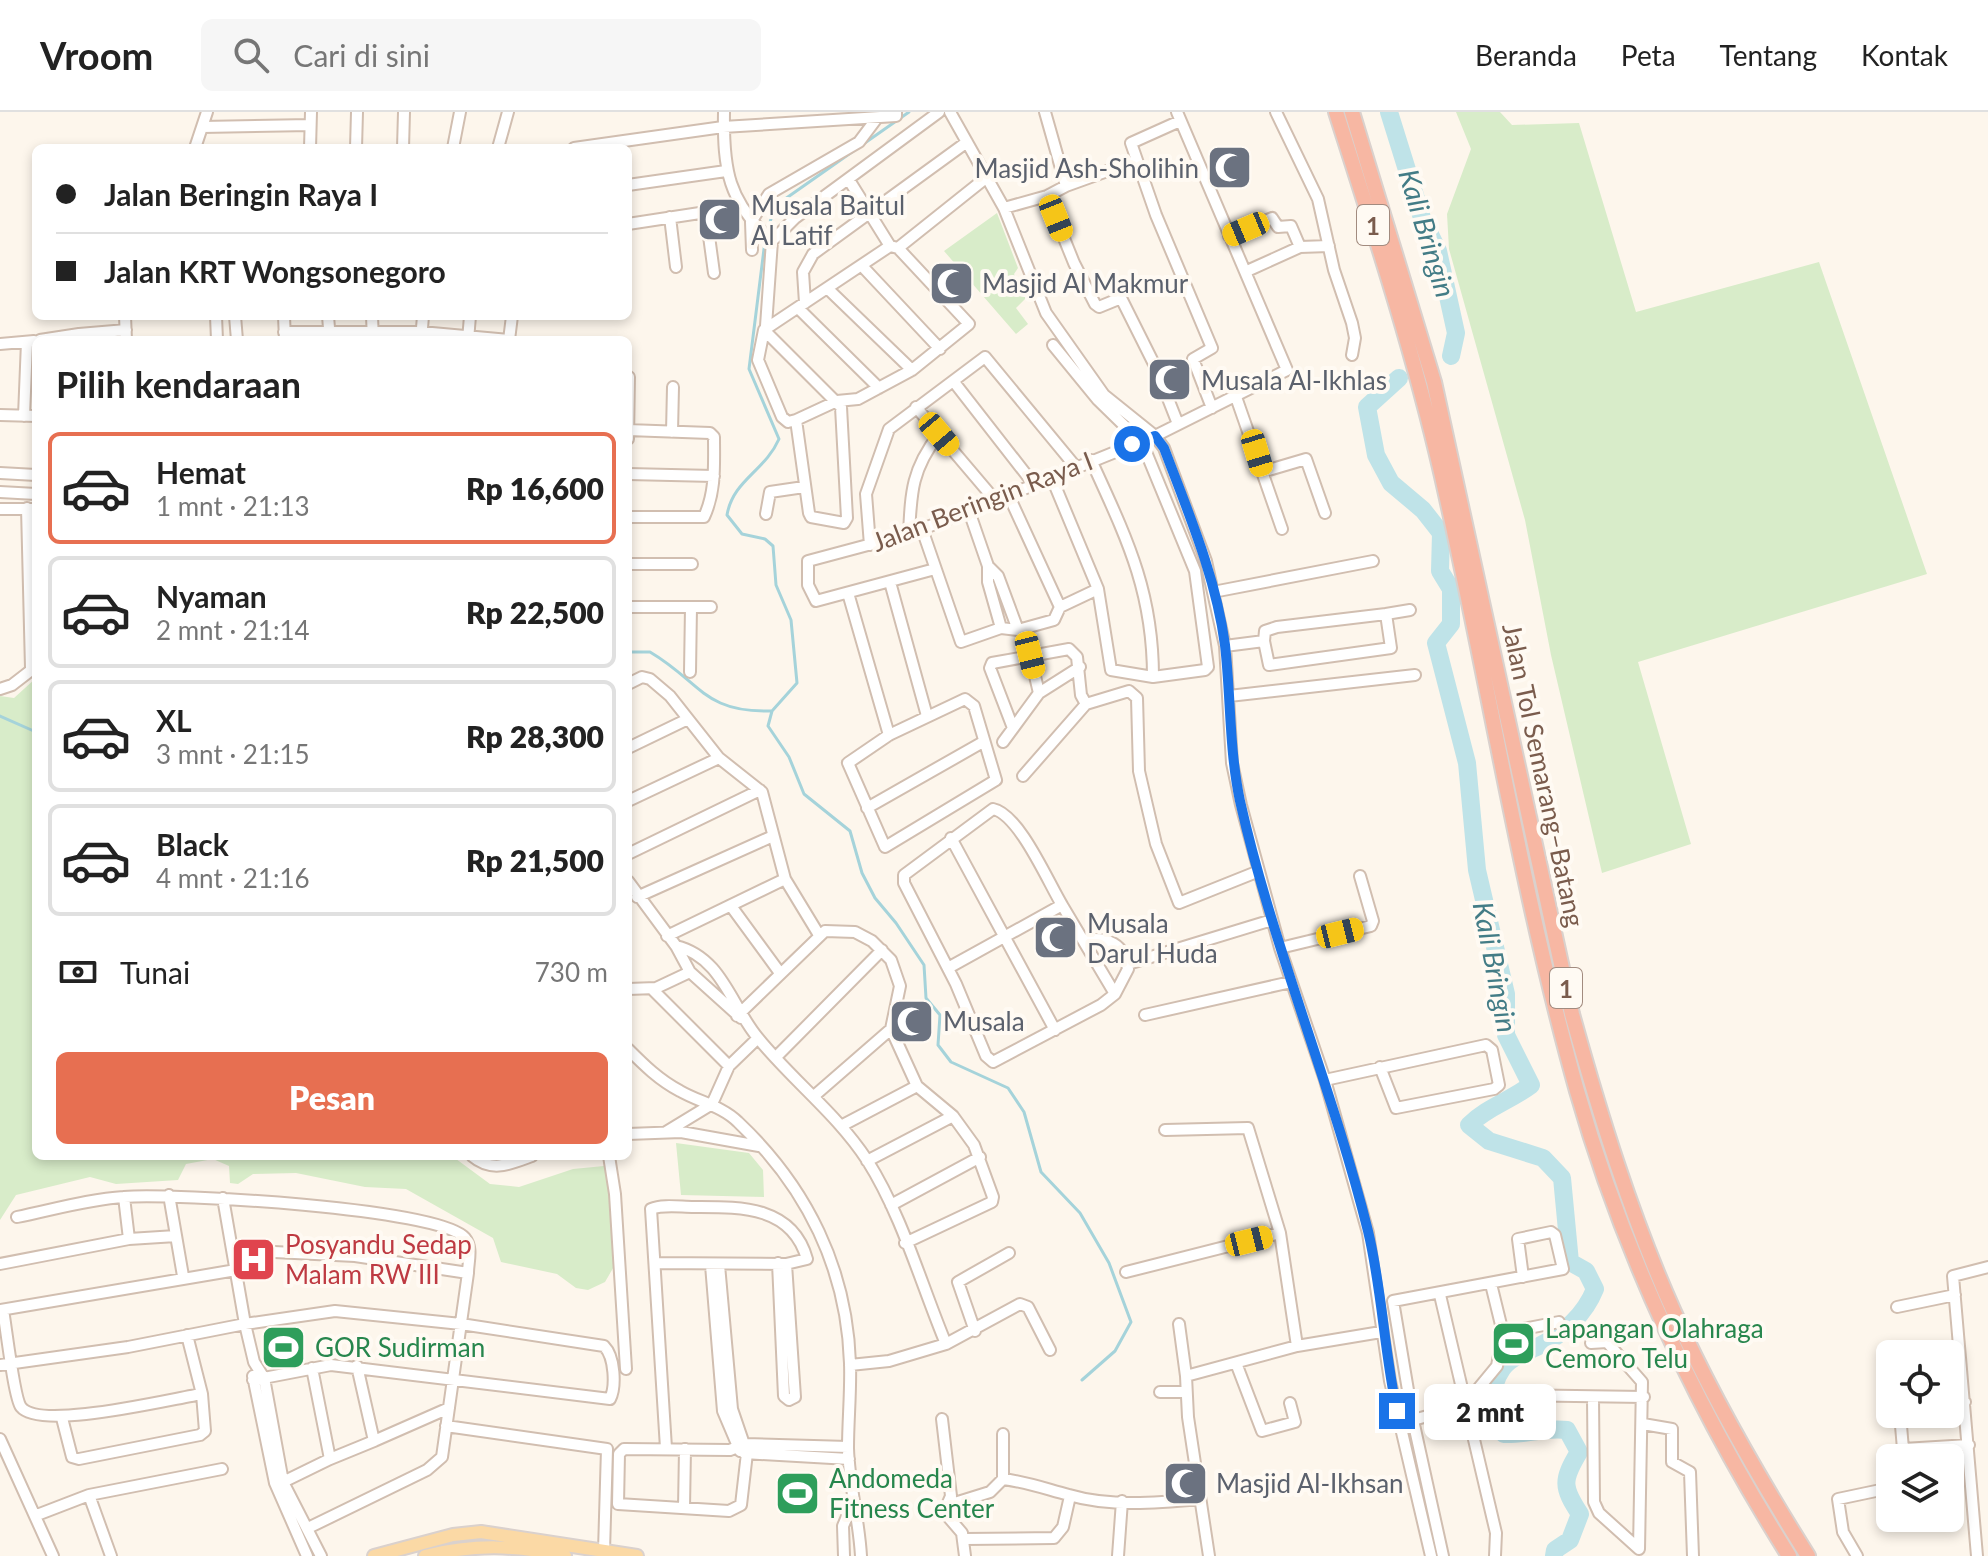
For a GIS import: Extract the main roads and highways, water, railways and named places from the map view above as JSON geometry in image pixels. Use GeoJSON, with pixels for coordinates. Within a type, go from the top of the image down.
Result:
{"type":"FeatureCollection","features":[{"type":"Feature","properties":{"kind":"highway","name":"Jalan Tol Semarang–Batang"},"geometry":{"type":"LineString","coordinates":[[1336,112],[1407,340],[1427,384],[1572,1014],[1592,1087],[1621,1174],[1674,1312],[1747,1455],[1808,1556]]}},
{"type":"Feature","properties":{"kind":"highway","name":"Jalan Tol Semarang–Batang"},"geometry":{"type":"LineString","coordinates":[[1352,112],[1422,339],[1427,384],[1537,929],[1578,1093],[1636,1262],[1660,1319],[1733,1463],[1789,1556]]}},
{"type":"Feature","properties":{"kind":"main road"},"geometry":{"type":"LineString","coordinates":[[374,1556],[453,1535],[481,1532],[635,1556]]}},
{"type":"Feature","properties":{"kind":"main road"},"geometry":{"type":"LineString","coordinates":[[425,1556],[460,1548],[505,1545],[565,1556]]}},
{"type":"Feature","properties":{"kind":"waterway"},"geometry":{"type":"LineString","coordinates":[[768,230],[772,215],[785,199],[909,112]]}},
{"type":"Feature","properties":{"kind":"waterway","name":"Kali Bringin"},"geometry":{"type":"LineString","coordinates":[[1389,112],[1422,218],[1438,251],[1456,333],[1451,356]]}},
{"type":"Feature","properties":{"kind":"waterway"},"geometry":{"type":"LineString","coordinates":[[765,241],[749,369],[779,439],[766,459],[742,484],[730,503],[727,515],[742,534],[765,539],[773,546],[776,585],[791,620],[797,683],[772,711],[768,726],[789,757],[804,794],[850,831],[862,873],[875,898],[924,965],[926,998],[940,1015],[938,1045],[951,1062],[1008,1088],[1024,1112],[1041,1172],[1080,1213],[1109,1263],[1131,1322],[1115,1351],[1082,1380]]}},
{"type":"Feature","properties":{"kind":"waterway","name":"Kali Bringin"},"geometry":{"type":"LineString","coordinates":[[1399,378],[1367,407],[1376,455],[1391,483],[1423,510],[1441,533],[1440,571],[1451,589],[1451,624],[1436,643],[1467,763],[1477,870],[1506,994],[1506,1035],[1531,1085],[1483,1113],[1469,1125],[1489,1141],[1543,1158],[1562,1178],[1570,1262],[1586,1271],[1595,1289],[1586,1307],[1565,1329],[1505,1365],[1493,1393],[1494,1410],[1504,1434],[1567,1430],[1579,1452],[1566,1483],[1580,1514],[1570,1540],[1555,1550],[1554,1556]]}},
{"type":"Feature","properties":{"kind":"waterway"},"geometry":{"type":"LineString","coordinates":[[632,652],[650,652],[704,694],[731,707],[772,711]]}},
{"type":"Feature","properties":{"kind":"waterway"},"geometry":{"type":"LineString","coordinates":[[0,716],[32,730]]}},
{"type":"Feature","properties":{"kind":"place","name":"Masjid Ash-Sholihin"},"geometry":{"type":"Point","coordinates":[1230,168]}},
{"type":"Feature","properties":{"kind":"place","name":"Musala Baitul Al Latif"},"geometry":{"type":"Point","coordinates":[720,220]}},
{"type":"Feature","properties":{"kind":"place","name":"Masjid Al Makmur"},"geometry":{"type":"Point","coordinates":[951,283]}},
{"type":"Feature","properties":{"kind":"place","name":"Musala Al-Ikhlas"},"geometry":{"type":"Point","coordinates":[1170,380]}},
{"type":"Feature","properties":{"kind":"place","name":"Musala Darul Huda"},"geometry":{"type":"Point","coordinates":[1056,938]}},
{"type":"Feature","properties":{"kind":"place","name":"Musala"},"geometry":{"type":"Point","coordinates":[912,1021]}},
{"type":"Feature","properties":{"kind":"place","name":"Posyandu Sedap Malam RW III"},"geometry":{"type":"Point","coordinates":[254,1259]}},
{"type":"Feature","properties":{"kind":"place","name":"Lapangan Olahraga Cemoro Telu"},"geometry":{"type":"Point","coordinates":[1514,1343]}},
{"type":"Feature","properties":{"kind":"place","name":"GOR Sudirman"},"geometry":{"type":"Point","coordinates":[284,1347]}},
{"type":"Feature","properties":{"kind":"place","name":"Masjid Al-Ikhsan"},"geometry":{"type":"Point","coordinates":[1185,1483]}},
{"type":"Feature","properties":{"kind":"place","name":"Andomeda Fitness Center"},"geometry":{"type":"Point","coordinates":[798,1493]}}]}
